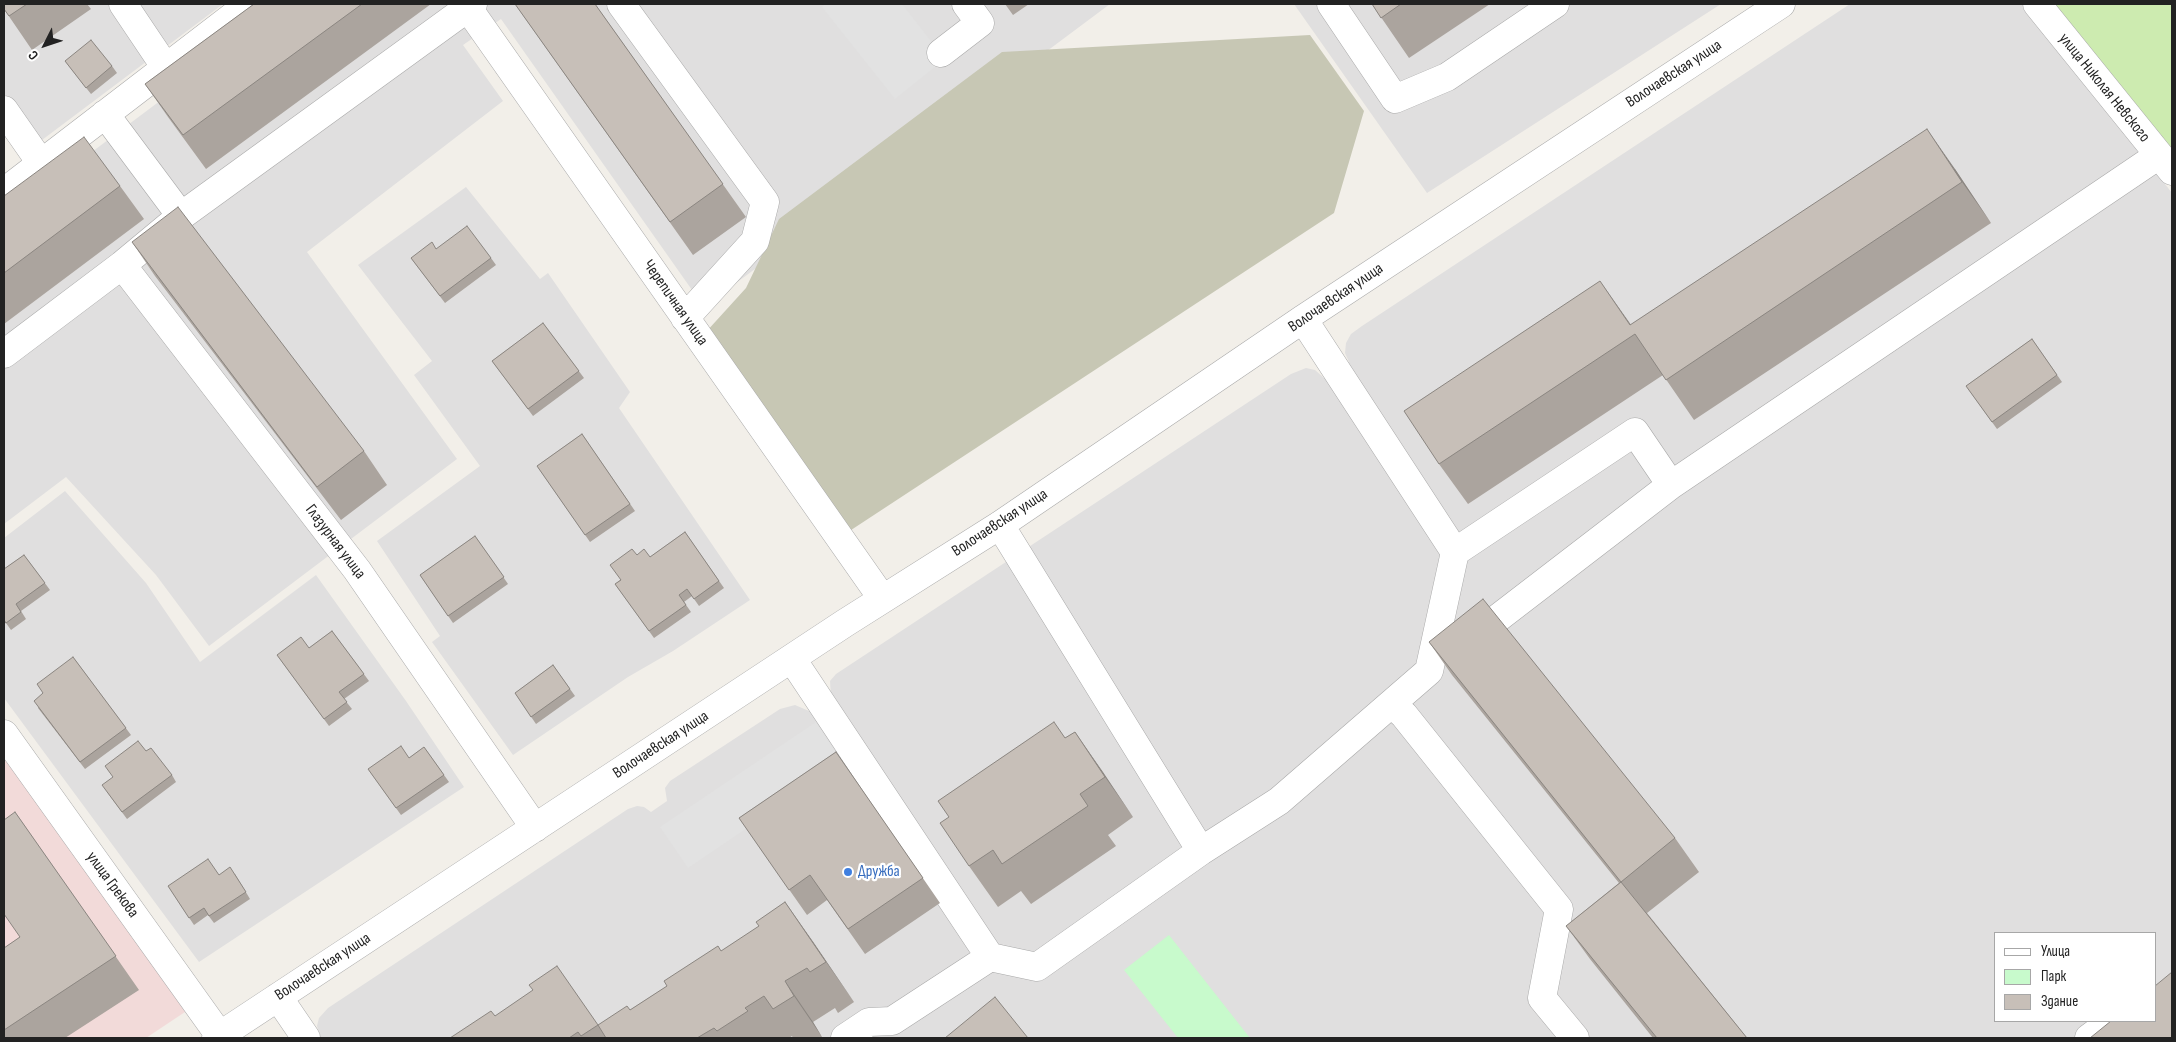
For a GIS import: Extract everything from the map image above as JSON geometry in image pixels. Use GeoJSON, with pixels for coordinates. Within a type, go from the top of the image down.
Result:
{"type":"FeatureCollection","features":[{"type":"Feature","properties":{"kind":"street"},"geometry":{"type":"LineString","coordinates":[[123,4],[166,68]]}},
{"type":"Feature","properties":{"kind":"street"},"geometry":{"type":"LineString","coordinates":[[4,192],[249,4]]}},
{"type":"Feature","properties":{"kind":"street"},"geometry":{"type":"LineString","coordinates":[[621,4],[765,202],[754,241],[685,318]]}},
{"type":"Feature","properties":{"kind":"street"},"geometry":{"type":"LineString","coordinates":[[941,53],[980,23],[966,4]]}},
{"type":"Feature","properties":{"kind":"street"},"geometry":{"type":"LineString","coordinates":[[1331,4],[1395,98],[1447,77],[1556,4]]}},
{"type":"Feature","properties":{"kind":"street","name":"Волочаевская улица"},"geometry":{"type":"LineString","coordinates":[[218,1037],[882,598],[1000,525],[1303,319],[1781,4]]}},
{"type":"Feature","properties":{"kind":"street","name":"улица Николая Невского"},"geometry":{"type":"LineString","coordinates":[[2036,4],[2166,163]]}},
{"type":"Feature","properties":{"kind":"street"},"geometry":{"type":"LineString","coordinates":[[4,354],[122,265],[182,216],[471,6]]}},
{"type":"Feature","properties":{"kind":"street","name":"Черепичная улица"},"geometry":{"type":"LineString","coordinates":[[471,6],[685,318],[882,598]]}},
{"type":"Feature","properties":{"kind":"street"},"geometry":{"type":"LineString","coordinates":[[4,110],[41,163]]}},
{"type":"Feature","properties":{"kind":"street"},"geometry":{"type":"LineString","coordinates":[[105,114],[182,216]]}},
{"type":"Feature","properties":{"kind":"street"},"geometry":{"type":"LineString","coordinates":[[792,659],[990,957],[1037,966],[1201,851],[1280,801],[1430,671],[1671,485],[2166,163]]}},
{"type":"Feature","properties":{"kind":"street","name":"Глазурная улица"},"geometry":{"type":"LineString","coordinates":[[122,265],[357,570],[535,828]]}},
{"type":"Feature","properties":{"kind":"street"},"geometry":{"type":"LineString","coordinates":[[1303,319],[1455,552]]}},
{"type":"Feature","properties":{"kind":"street"},"geometry":{"type":"LineString","coordinates":[[1430,671],[1455,552],[1635,432],[1671,485]]}},
{"type":"Feature","properties":{"kind":"street"},"geometry":{"type":"LineString","coordinates":[[1000,525],[1201,851]]}},
{"type":"Feature","properties":{"kind":"street"},"geometry":{"type":"LineString","coordinates":[[1392,704],[1404,715],[1559,909],[1542,998],[1575,1038]]}},
{"type":"Feature","properties":{"kind":"street","name":"улица Грекова"},"geometry":{"type":"LineString","coordinates":[[4,734],[218,1037]]}},
{"type":"Feature","properties":{"kind":"street"},"geometry":{"type":"LineString","coordinates":[[845,1038],[869,1022],[897,1030],[990,957]]}},
{"type":"Feature","properties":{"kind":"street"},"geometry":{"type":"LineString","coordinates":[[278,997],[306,1038]]}},
{"type":"Feature","properties":{"kind":"street"},"geometry":{"type":"LineString","coordinates":[[2089,1038],[2111,1022]]}},
{"type":"Feature","properties":{"kind":"shaded area"},"geometry":{"type":"Polygon","coordinates":[[[4,4],[223,4],[38,143],[4,93],[4,4]]]}},
{"type":"Feature","properties":{"kind":"shaded area"},"geometry":{"type":"Polygon","coordinates":[[[289,4],[1110,4],[704,307],[501,19],[463,45],[503,101],[307,252],[457,459],[209,646],[156,575],[66,477],[4,524],[4,218],[289,4]]]}},
{"type":"Feature","properties":{"kind":"shaded area"},"geometry":{"type":"Polygon","coordinates":[[[825,4],[902,4],[945,59],[895,99],[822,7],[825,4]]]}},
{"type":"Feature","properties":{"kind":"shaded area"},"geometry":{"type":"Polygon","coordinates":[[[1294,4],[1721,4],[1427,193],[1294,4]]]}},
{"type":"Feature","properties":{"kind":"shaded area"},"geometry":{"type":"Polygon","coordinates":[[[1850,4],[2024,4],[2172,193],[2172,1038],[312,1038],[319,1033],[317,1026],[319,1018],[328,1008],[628,809],[637,806],[644,807],[651,812],[667,801],[665,788],[670,781],[780,709],[795,705],[809,711],[831,696],[830,681],[836,674],[1291,374],[1306,368],[1315,370],[1324,378],[1349,362],[1345,353],[1346,343],[1351,334],[1850,4]]]}},
{"type":"Feature","properties":{"kind":"shaded area"},"geometry":{"type":"Polygon","coordinates":[[[1310,35],[1364,111],[1334,213],[845,534],[706,332],[746,288],[779,219],[1002,52],[1310,35]]]}},
{"type":"Feature","properties":{"kind":"shaded area"},"geometry":{"type":"Polygon","coordinates":[[[466,187],[540,279],[548,273],[630,392],[619,408],[750,600],[673,651],[628,677],[513,755],[432,642],[440,636],[377,541],[480,466],[414,375],[432,361],[358,265],[466,187]]]}},
{"type":"Feature","properties":{"kind":"shaded area"},"geometry":{"type":"Polygon","coordinates":[[[65,491],[146,583],[200,662],[316,575],[406,701],[464,787],[199,962],[4,698],[4,538],[65,491]]]}},
{"type":"Feature","properties":{"kind":"shaded area"},"geometry":{"type":"Polygon","coordinates":[[[816,722],[843,763],[688,868],[660,827],[816,722]]]}},
{"type":"Feature","properties":{"kind":"shaded area"},"geometry":{"type":"Polygon","coordinates":[[[4,752],[188,1010],[146,1038],[4,1038],[4,752]]]}},
{"type":"Feature","properties":{"kind":"green space"},"geometry":{"type":"Polygon","coordinates":[[[2052,4],[2172,4],[2172,153],[2052,4]]]}},
{"type":"Feature","properties":{"kind":"green space"},"geometry":{"type":"Polygon","coordinates":[[[1169,935],[1250,1038],[1178,1038],[1124,970],[1169,935]]]}},
{"type":"Feature","properties":{"kind":"building"},"geometry":{"type":"Polygon","coordinates":[[[4,4],[27,4],[9,16],[4,9],[4,4]]]}},
{"type":"Feature","properties":{"kind":"building"},"geometry":{"type":"Polygon","coordinates":[[[254,4],[362,4],[183,135],[145,84],[254,4]]]}},
{"type":"Feature","properties":{"kind":"building"},"geometry":{"type":"Polygon","coordinates":[[[515,4],[595,4],[723,184],[670,222],[515,4]]]}},
{"type":"Feature","properties":{"kind":"building"},"geometry":{"type":"Polygon","coordinates":[[[1372,4],[1401,4],[1381,18],[1372,4]]]}},
{"type":"Feature","properties":{"kind":"building"},"geometry":{"type":"Polygon","coordinates":[[[91,40],[112,66],[86,88],[65,61],[91,40]]]}},
{"type":"Feature","properties":{"kind":"building"},"geometry":{"type":"Polygon","coordinates":[[[1927,129],[1962,182],[1666,380],[1635,334],[1439,464],[1404,411],[1600,281],[1630,325],[1927,129]]]}},
{"type":"Feature","properties":{"kind":"building"},"geometry":{"type":"Polygon","coordinates":[[[84,137],[120,186],[4,273],[4,196],[84,137]]]}},
{"type":"Feature","properties":{"kind":"building"},"geometry":{"type":"Polygon","coordinates":[[[178,207],[364,451],[317,487],[132,242],[178,207]]]}},
{"type":"Feature","properties":{"kind":"building"},"geometry":{"type":"Polygon","coordinates":[[[467,226],[491,258],[440,296],[411,258],[432,242],[436,249],[467,226]]]}},
{"type":"Feature","properties":{"kind":"building"},"geometry":{"type":"Polygon","coordinates":[[[543,323],[579,371],[528,409],[492,361],[543,323]]]}},
{"type":"Feature","properties":{"kind":"building"},"geometry":{"type":"Polygon","coordinates":[[[2032,339],[2057,375],[1992,422],[1966,386],[2032,339]]]}},
{"type":"Feature","properties":{"kind":"building"},"geometry":{"type":"Polygon","coordinates":[[[582,434],[630,504],[585,535],[537,466],[582,434]]]}},
{"type":"Feature","properties":{"kind":"building"},"geometry":{"type":"Polygon","coordinates":[[[685,532],[719,581],[694,599],[687,589],[679,595],[686,605],[649,631],[615,584],[621,580],[610,565],[632,549],[637,555],[644,549],[650,557],[685,532]]]}},
{"type":"Feature","properties":{"kind":"building"},"geometry":{"type":"Polygon","coordinates":[[[475,536],[504,577],[448,616],[420,575],[475,536]]]}},
{"type":"Feature","properties":{"kind":"building"},"geometry":{"type":"Polygon","coordinates":[[[24,555],[45,583],[16,604],[21,612],[6,623],[4,620],[4,569],[24,555]]]}},
{"type":"Feature","properties":{"kind":"building"},"geometry":{"type":"Polygon","coordinates":[[[1483,599],[1675,838],[1621,882],[1429,642],[1483,599]]]}},
{"type":"Feature","properties":{"kind":"building"},"geometry":{"type":"Polygon","coordinates":[[[332,631],[364,674],[339,692],[347,702],[324,719],[277,655],[301,637],[309,648],[332,631]]]}},
{"type":"Feature","properties":{"kind":"building"},"geometry":{"type":"Polygon","coordinates":[[[73,657],[126,728],[80,762],[34,701],[43,693],[37,684],[73,657]]]}},
{"type":"Feature","properties":{"kind":"building"},"geometry":{"type":"Polygon","coordinates":[[[553,665],[570,689],[531,717],[515,693],[553,665]]]}},
{"type":"Feature","properties":{"kind":"building"},"geometry":{"type":"Polygon","coordinates":[[[1054,722],[1065,738],[1075,732],[1105,777],[1080,794],[1088,806],[1002,864],[993,850],[969,866],[940,823],[949,817],[938,801],[1054,722]]]}},
{"type":"Feature","properties":{"kind":"building"},"geometry":{"type":"Polygon","coordinates":[[[138,741],[146,751],[151,748],[172,775],[122,812],[102,785],[113,777],[105,766],[138,741]]]}},
{"type":"Feature","properties":{"kind":"building"},"geometry":{"type":"Polygon","coordinates":[[[401,746],[409,758],[424,747],[444,775],[396,808],[368,769],[401,746]]]}},
{"type":"Feature","properties":{"kind":"building","name":"Дружба"},"geometry":{"type":"Polygon","coordinates":[[[836,752],[923,878],[848,929],[810,875],[789,890],[739,818],[836,752]]]}},
{"type":"Feature","properties":{"kind":"building"},"geometry":{"type":"Polygon","coordinates":[[[15,812],[116,956],[4,1030],[4,948],[20,937],[4,914],[4,820],[15,812]]]}},
{"type":"Feature","properties":{"kind":"building"},"geometry":{"type":"Polygon","coordinates":[[[208,859],[219,875],[230,867],[246,892],[209,916],[204,908],[189,918],[168,886],[208,859]]]}},
{"type":"Feature","properties":{"kind":"building"},"geometry":{"type":"Polygon","coordinates":[[[1621,882],[1747,1038],[1657,1038],[1566,926],[1621,882]]]}},
{"type":"Feature","properties":{"kind":"building"},"geometry":{"type":"Polygon","coordinates":[[[785,902],[826,962],[810,972],[807,968],[785,981],[794,996],[773,1009],[764,996],[745,1008],[748,1011],[717,1031],[714,1028],[697,1038],[606,1038],[598,1025],[627,1006],[630,1010],[667,986],[664,981],[718,946],[721,951],[759,926],[756,922],[785,902]]]}},
{"type":"Feature","properties":{"kind":"building"},"geometry":{"type":"Polygon","coordinates":[[[557,966],[598,1025],[581,1036],[578,1032],[569,1038],[450,1038],[491,1011],[495,1016],[533,990],[529,985],[557,966]]]}},
{"type":"Feature","properties":{"kind":"building"},"geometry":{"type":"Polygon","coordinates":[[[2172,972],[2172,1038],[2090,1038],[2110,1022],[2156,1022],[2156,985],[2172,972]]]}},
{"type":"Feature","properties":{"kind":"building"},"geometry":{"type":"Polygon","coordinates":[[[995,997],[1028,1038],[945,1038],[995,997]]]}},
{"type":"Feature","properties":{"kind":"place","name":"Дружба"},"geometry":{"type":"Point","coordinates":[848,872]}}]}
